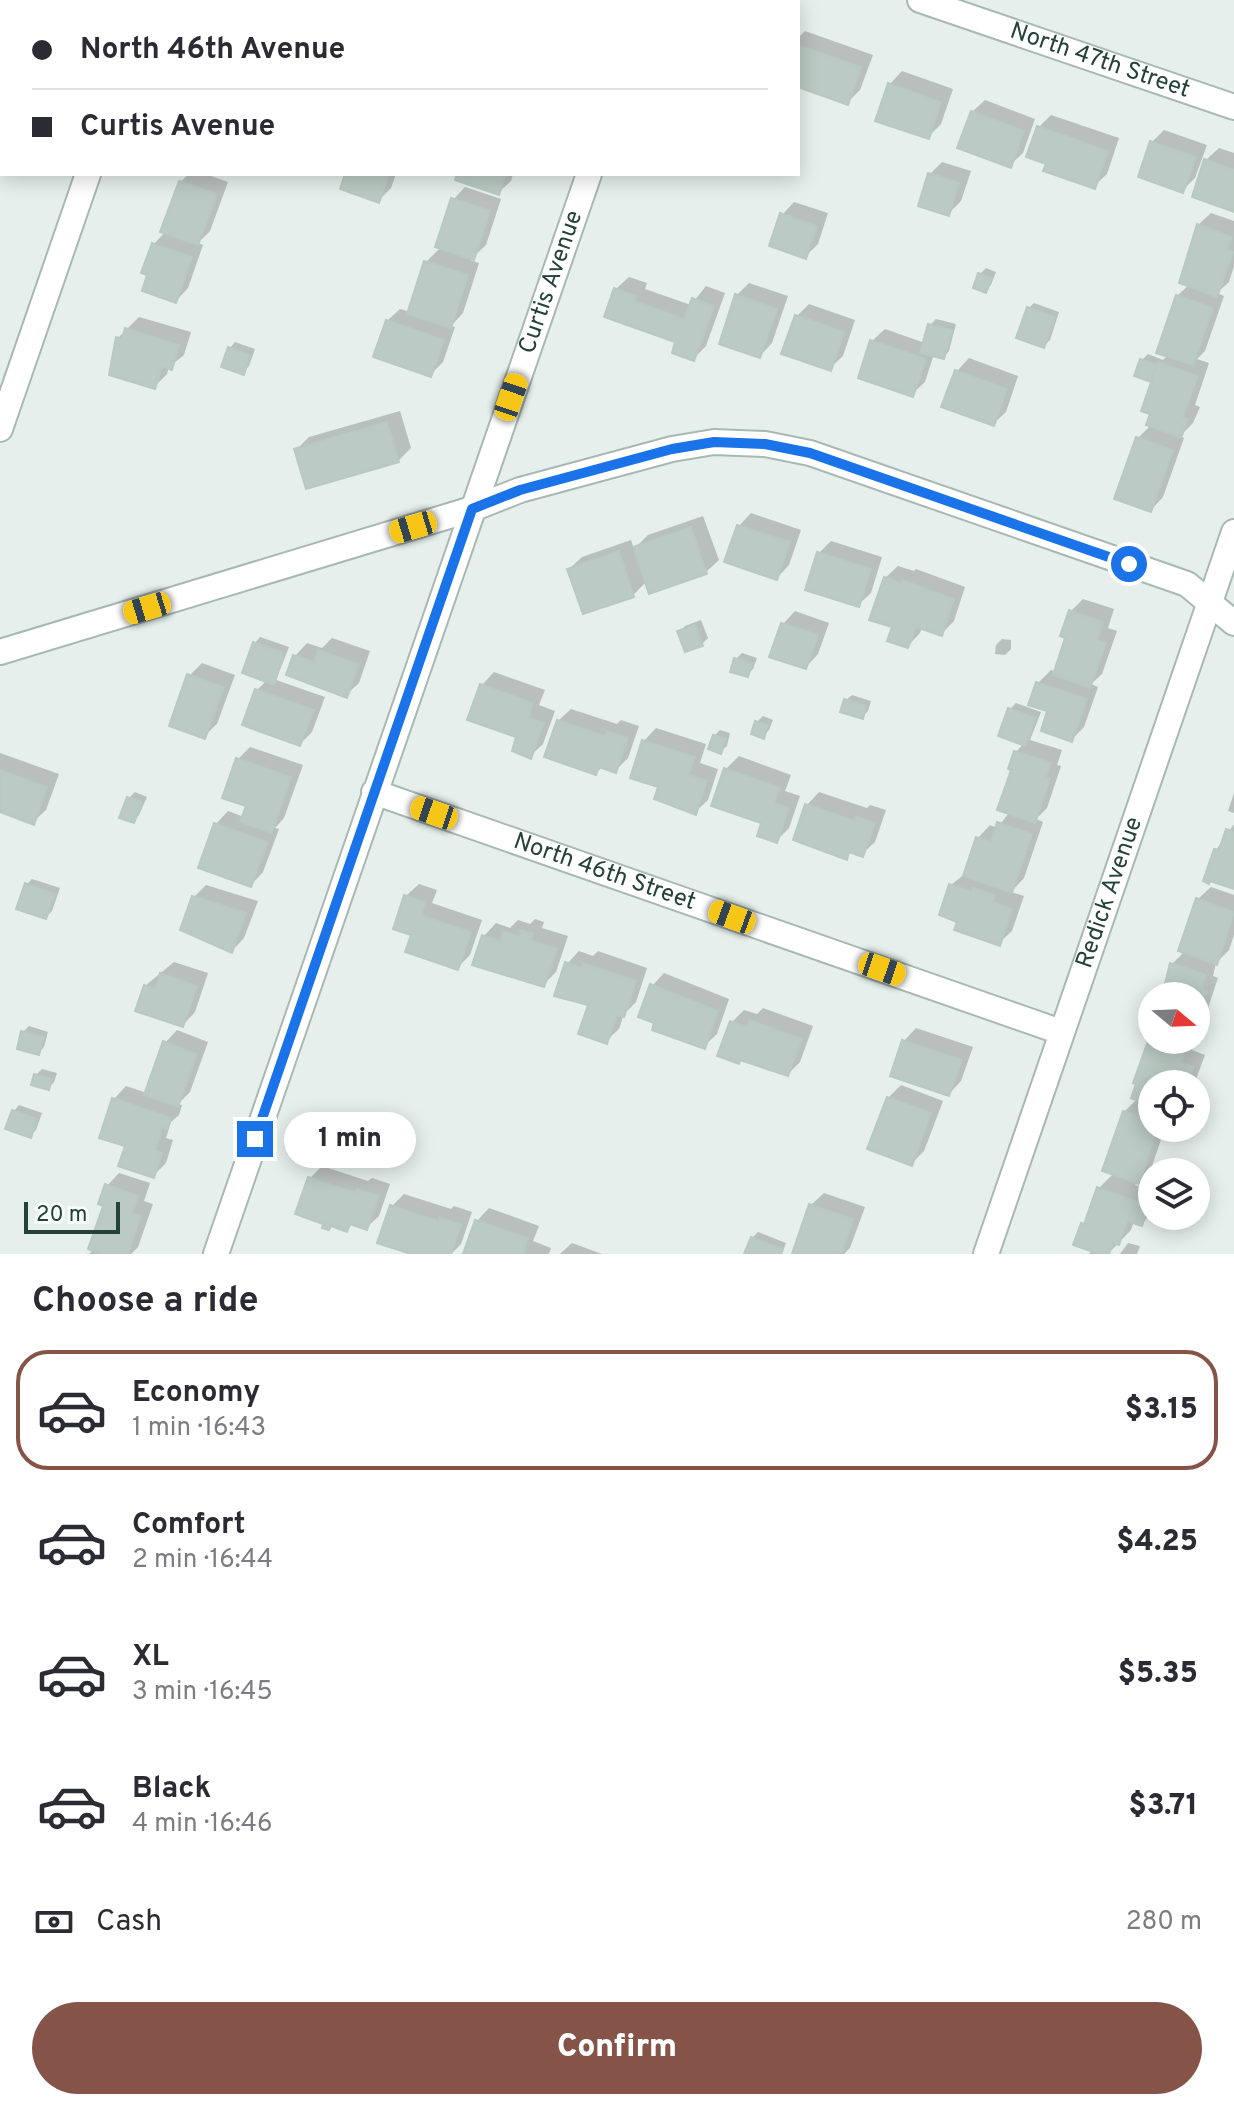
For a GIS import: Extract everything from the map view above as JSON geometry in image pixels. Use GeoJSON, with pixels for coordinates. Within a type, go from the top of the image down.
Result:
{"type":"FeatureCollection","features":[{"type":"Feature","properties":{"kind":"street","name":"North 47th Street"},"geometry":{"type":"LineString","coordinates":[[920,0],[1234,107]]}},
{"type":"Feature","properties":{"kind":"street"},"geometry":{"type":"LineString","coordinates":[[0,429],[87,176]]}},
{"type":"Feature","properties":{"kind":"street","name":"Curtis Avenue"},"geometry":{"type":"LineString","coordinates":[[216,1254],[588,176]]}},
{"type":"Feature","properties":{"kind":"street"},"geometry":{"type":"LineString","coordinates":[[0,652],[472,509],[520,490],[672,449],[714,442],[765,444],[810,453],[1187,584],[1234,623]]}},
{"type":"Feature","properties":{"kind":"street","name":"Redick Avenue"},"geometry":{"type":"LineString","coordinates":[[986,1254],[1234,532]]}},
{"type":"Feature","properties":{"kind":"street","name":"North 46th Street"},"geometry":{"type":"LineString","coordinates":[[374,792],[1061,1032]]}},
{"type":"Feature","properties":{"kind":"building"},"geometry":{"type":"Polygon","coordinates":[[[800,46],[861,67],[848,105],[800,88],[800,46]]]}},
{"type":"Feature","properties":{"kind":"building"},"geometry":{"type":"Polygon","coordinates":[[[888,83],[941,102],[929,139],[875,121],[888,83]]]}},
{"type":"Feature","properties":{"kind":"building"},"geometry":{"type":"Polygon","coordinates":[[[971,111],[1024,131],[1011,168],[957,148],[971,111]]]}},
{"type":"Feature","properties":{"kind":"building"},"geometry":{"type":"Polygon","coordinates":[[[1037,126],[1108,151],[1095,189],[1043,171],[1046,164],[1026,157],[1037,126]]]}},
{"type":"Feature","properties":{"kind":"building"},"geometry":{"type":"Polygon","coordinates":[[[1150,141],[1196,157],[1183,193],[1138,177],[1150,141]]]}},
{"type":"Feature","properties":{"kind":"building"},"geometry":{"type":"Polygon","coordinates":[[[1204,159],[1234,170],[1234,212],[1192,197],[1204,159]]]}},
{"type":"Feature","properties":{"kind":"building"},"geometry":{"type":"Polygon","coordinates":[[[928,173],[959,183],[949,216],[918,206],[928,173]]]}},
{"type":"Feature","properties":{"kind":"building"},"geometry":{"type":"Polygon","coordinates":[[[344,176],[388,176],[379,203],[340,189],[344,176]]]}},
{"type":"Feature","properties":{"kind":"building"},"geometry":{"type":"Polygon","coordinates":[[[456,176],[505,176],[499,195],[455,180],[456,176]]]}},
{"type":"Feature","properties":{"kind":"building"},"geometry":{"type":"Polygon","coordinates":[[[179,181],[217,194],[198,245],[160,232],[179,181]]]}},
{"type":"Feature","properties":{"kind":"building"},"geometry":{"type":"Polygon","coordinates":[[[451,198],[490,211],[474,260],[435,247],[451,198]]]}},
{"type":"Feature","properties":{"kind":"building"},"geometry":{"type":"Polygon","coordinates":[[[780,213],[817,226],[806,259],[769,246],[780,213]]]}},
{"type":"Feature","properties":{"kind":"building"},"geometry":{"type":"Polygon","coordinates":[[[1197,224],[1232,237],[1227,250],[1233,252],[1217,297],[1179,283],[1197,224]]]}},
{"type":"Feature","properties":{"kind":"building"},"geometry":{"type":"Polygon","coordinates":[[[152,243],[192,257],[176,303],[142,291],[147,275],[141,273],[152,243]]]}},
{"type":"Feature","properties":{"kind":"building"},"geometry":{"type":"Polygon","coordinates":[[[424,261],[468,275],[451,328],[407,314],[424,261]]]}},
{"type":"Feature","properties":{"kind":"building"},"geometry":{"type":"Polygon","coordinates":[[[978,273],[992,278],[986,293],[973,288],[978,273]]]}},
{"type":"Feature","properties":{"kind":"building"},"geometry":{"type":"Polygon","coordinates":[[[614,288],[636,296],[634,301],[684,319],[692,298],[714,306],[694,361],[672,353],[675,342],[604,317],[614,288]]]}},
{"type":"Feature","properties":{"kind":"building"},"geometry":{"type":"Polygon","coordinates":[[[735,294],[777,309],[760,358],[719,344],[735,294]]]}},
{"type":"Feature","properties":{"kind":"building"},"geometry":{"type":"Polygon","coordinates":[[[1176,295],[1213,308],[1193,365],[1156,353],[1176,295]]]}},
{"type":"Feature","properties":{"kind":"building"},"geometry":{"type":"Polygon","coordinates":[[[1027,307],[1055,317],[1044,348],[1016,338],[1027,307]]]}},
{"type":"Feature","properties":{"kind":"building"},"geometry":{"type":"Polygon","coordinates":[[[795,315],[844,332],[831,371],[781,354],[795,315]]]}},
{"type":"Feature","properties":{"kind":"building"},"geometry":{"type":"Polygon","coordinates":[[[386,320],[444,340],[431,377],[373,357],[386,320]]]}},
{"type":"Feature","properties":{"kind":"building"},"geometry":{"type":"Polygon","coordinates":[[[928,324],[952,330],[944,359],[920,353],[928,324]]]}},
{"type":"Feature","properties":{"kind":"building"},"geometry":{"type":"Polygon","coordinates":[[[125,328],[179,345],[172,370],[162,367],[155,389],[109,375],[116,337],[122,339],[125,328]]]}},
{"type":"Feature","properties":{"kind":"building"},"geometry":{"type":"Polygon","coordinates":[[[870,340],[926,359],[913,397],[858,378],[870,340]]]}},
{"type":"Feature","properties":{"kind":"building"},"geometry":{"type":"Polygon","coordinates":[[[228,347],[250,355],[244,375],[221,367],[228,347]]]}},
{"type":"Feature","properties":{"kind":"building"},"geometry":{"type":"Polygon","coordinates":[[[1140,359],[1157,365],[1151,382],[1134,376],[1140,359]]]}},
{"type":"Feature","properties":{"kind":"building"},"geometry":{"type":"Polygon","coordinates":[[[1158,362],[1198,376],[1183,417],[1188,419],[1181,438],[1146,425],[1150,414],[1141,411],[1158,362]]]}},
{"type":"Feature","properties":{"kind":"building"},"geometry":{"type":"Polygon","coordinates":[[[955,370],[1007,389],[994,426],[941,407],[955,370]]]}},
{"type":"Feature","properties":{"kind":"building"},"geometry":{"type":"Polygon","coordinates":[[[387,422],[399,462],[306,489],[294,449],[387,422]]]}},
{"type":"Feature","properties":{"kind":"building"},"geometry":{"type":"Polygon","coordinates":[[[1136,437],[1173,450],[1151,512],[1114,499],[1136,437]]]}},
{"type":"Feature","properties":{"kind":"building"},"geometry":{"type":"Polygon","coordinates":[[[737,525],[790,542],[777,580],[724,562],[737,525]]]}},
{"type":"Feature","properties":{"kind":"building"},"geometry":{"type":"Polygon","coordinates":[[[691,527],[707,574],[649,594],[633,547],[691,527]]]}},
{"type":"Feature","properties":{"kind":"building"},"geometry":{"type":"Polygon","coordinates":[[[619,551],[634,597],[583,614],[567,569],[619,551]]]}},
{"type":"Feature","properties":{"kind":"building"},"geometry":{"type":"Polygon","coordinates":[[[817,552],[871,569],[859,607],[805,590],[817,552]]]}},
{"type":"Feature","properties":{"kind":"building"},"geometry":{"type":"Polygon","coordinates":[[[884,577],[901,583],[902,580],[954,599],[942,636],[916,627],[908,648],[887,641],[892,627],[869,620],[884,577]]]}},
{"type":"Feature","properties":{"kind":"building"},"geometry":{"type":"Polygon","coordinates":[[[1069,610],[1103,622],[1097,640],[1106,643],[1090,688],[1053,675],[1065,638],[1060,636],[1069,610]]]}},
{"type":"Feature","properties":{"kind":"building"},"geometry":{"type":"Polygon","coordinates":[[[781,623],[818,635],[806,669],[769,657],[781,623]]]}},
{"type":"Feature","properties":{"kind":"building"},"geometry":{"type":"Polygon","coordinates":[[[695,625],[703,646],[685,652],[677,631],[695,625]]]}},
{"type":"Feature","properties":{"kind":"building"},"geometry":{"type":"Polygon","coordinates":[[[253,642],[284,653],[274,685],[242,673],[253,642]]]}},
{"type":"Feature","properties":{"kind":"building"},"geometry":{"type":"Polygon","coordinates":[[[318,650],[359,664],[347,698],[286,675],[293,655],[314,662],[318,650]]]}},
{"type":"Feature","properties":{"kind":"building"},"geometry":{"type":"Polygon","coordinates":[[[734,658],[752,664],[748,677],[730,672],[734,658]]]}},
{"type":"Feature","properties":{"kind":"building"},"geometry":{"type":"Polygon","coordinates":[[[187,674],[224,687],[205,739],[169,726],[187,674]]]}},
{"type":"Feature","properties":{"kind":"building"},"geometry":{"type":"Polygon","coordinates":[[[1036,682],[1087,699],[1072,742],[1041,731],[1047,711],[1028,705],[1036,682]]]}},
{"type":"Feature","properties":{"kind":"building"},"geometry":{"type":"Polygon","coordinates":[[[480,684],[533,703],[528,718],[544,723],[531,759],[512,751],[516,737],[467,720],[480,684]]]}},
{"type":"Feature","properties":{"kind":"building"},"geometry":{"type":"Polygon","coordinates":[[[255,689],[314,710],[300,746],[242,725],[255,689]]]}},
{"type":"Feature","properties":{"kind":"building"},"geometry":{"type":"Polygon","coordinates":[[[844,699],[866,706],[863,719],[840,712],[844,699]]]}},
{"type":"Feature","properties":{"kind":"building"},"geometry":{"type":"Polygon","coordinates":[[[1008,708],[1036,718],[1025,746],[998,736],[1008,708]]]}},
{"type":"Feature","properties":{"kind":"building"},"geometry":{"type":"Polygon","coordinates":[[[557,720],[605,736],[607,731],[628,738],[616,773],[599,767],[596,775],[544,757],[557,720]]]}},
{"type":"Feature","properties":{"kind":"building"},"geometry":{"type":"Polygon","coordinates":[[[755,721],[768,725],[764,739],[751,734],[755,721]]]}},
{"type":"Feature","properties":{"kind":"building"},"geometry":{"type":"Polygon","coordinates":[[[713,735],[726,739],[721,754],[708,749],[713,735]]]}},
{"type":"Feature","properties":{"kind":"building"},"geometry":{"type":"Polygon","coordinates":[[[642,740],[695,757],[689,775],[707,781],[696,815],[654,799],[658,787],[630,778],[642,740]]]}},
{"type":"Feature","properties":{"kind":"building"},"geometry":{"type":"Polygon","coordinates":[[[1014,751],[1051,763],[1046,777],[1050,779],[1035,823],[997,810],[1014,751]]]}},
{"type":"Feature","properties":{"kind":"building"},"geometry":{"type":"Polygon","coordinates":[[[236,758],[291,777],[272,833],[240,822],[246,806],[222,798],[236,758]]]}},
{"type":"Feature","properties":{"kind":"building"},"geometry":{"type":"Polygon","coordinates":[[[724,768],[780,788],[774,803],[789,808],[777,843],[757,836],[761,823],[711,806],[724,768]]]}},
{"type":"Feature","properties":{"kind":"building"},"geometry":{"type":"Polygon","coordinates":[[[0,770],[47,787],[34,825],[0,812],[0,770]]]}},
{"type":"Feature","properties":{"kind":"building"},"geometry":{"type":"Polygon","coordinates":[[[127,797],[142,802],[134,823],[119,818],[127,797]]]}},
{"type":"Feature","properties":{"kind":"building"},"geometry":{"type":"Polygon","coordinates":[[[805,804],[855,821],[856,816],[875,823],[863,857],[849,852],[847,860],[793,840],[805,804]]]}},
{"type":"Feature","properties":{"kind":"building"},"geometry":{"type":"Polygon","coordinates":[[[997,822],[1032,834],[1012,893],[963,876],[976,837],[991,842],[997,822]]]}},
{"type":"Feature","properties":{"kind":"building"},"geometry":{"type":"Polygon","coordinates":[[[214,823],[268,842],[251,887],[198,868],[214,823]]]}},
{"type":"Feature","properties":{"kind":"building"},"geometry":{"type":"Polygon","coordinates":[[[1226,829],[1234,832],[1234,889],[1203,881],[1214,849],[1219,850],[1226,829]]]}},
{"type":"Feature","properties":{"kind":"building"},"geometry":{"type":"Polygon","coordinates":[[[25,883],[55,894],[46,919],[16,909],[25,883]]]}},
{"type":"Feature","properties":{"kind":"building"},"geometry":{"type":"Polygon","coordinates":[[[949,884],[972,892],[973,888],[995,895],[993,902],[1012,909],[1000,946],[954,930],[957,922],[939,915],[949,884]]]}},
{"type":"Feature","properties":{"kind":"building"},"geometry":{"type":"Polygon","coordinates":[[[404,895],[425,902],[421,915],[471,932],[458,970],[405,952],[411,935],[393,929],[404,895]]]}},
{"type":"Feature","properties":{"kind":"building"},"geometry":{"type":"Polygon","coordinates":[[[192,896],[246,913],[232,953],[180,930],[192,896]]]}},
{"type":"Feature","properties":{"kind":"building"},"geometry":{"type":"Polygon","coordinates":[[[1196,898],[1234,912],[1217,965],[1178,951],[1196,898]]]}},
{"type":"Feature","properties":{"kind":"building"},"geometry":{"type":"Polygon","coordinates":[[[521,930],[533,934],[531,940],[557,949],[544,987],[472,965],[482,935],[500,941],[503,931],[519,936],[521,930]]]}},
{"type":"Feature","properties":{"kind":"building"},"geometry":{"type":"Polygon","coordinates":[[[565,962],[581,968],[583,963],[636,981],[624,1017],[617,1015],[607,1044],[578,1034],[588,1005],[554,996],[565,962]]]}},
{"type":"Feature","properties":{"kind":"building"},"geometry":{"type":"Polygon","coordinates":[[[1170,963],[1206,975],[1204,982],[1165,982],[1170,963]]]}},
{"type":"Feature","properties":{"kind":"building"},"geometry":{"type":"Polygon","coordinates":[[[160,973],[197,986],[183,1027],[135,1011],[144,985],[155,989],[160,973]]]}},
{"type":"Feature","properties":{"kind":"building"},"geometry":{"type":"Polygon","coordinates":[[[650,984],[718,1011],[705,1049],[652,1030],[654,1023],[638,1017],[650,984]]]}},
{"type":"Feature","properties":{"kind":"building"},"geometry":{"type":"Polygon","coordinates":[[[749,1020],[802,1039],[788,1076],[717,1056],[730,1021],[747,1027],[749,1020]]]}},
{"type":"Feature","properties":{"kind":"building"},"geometry":{"type":"Polygon","coordinates":[[[21,1031],[44,1037],[39,1055],[17,1049],[21,1031]]]}},
{"type":"Feature","properties":{"kind":"building"},"geometry":{"type":"Polygon","coordinates":[[[902,1040],[962,1060],[949,1096],[890,1076],[902,1040]]]}},
{"type":"Feature","properties":{"kind":"building"},"geometry":{"type":"Polygon","coordinates":[[[163,1041],[197,1054],[178,1107],[144,1095],[163,1041]]]}},
{"type":"Feature","properties":{"kind":"building"},"geometry":{"type":"Polygon","coordinates":[[[1143,1054],[1184,1054],[1181,1063],[1194,1067],[1193,1070],[1138,1070],[1138,1100],[1131,1098],[1136,1084],[1133,1083],[1143,1054]]]}},
{"type":"Feature","properties":{"kind":"building"},"geometry":{"type":"Polygon","coordinates":[[[34,1074],[52,1079],[49,1090],[31,1085],[34,1074]]]}},
{"type":"Feature","properties":{"kind":"building"},"geometry":{"type":"Polygon","coordinates":[[[887,1097],[931,1113],[912,1166],[867,1149],[887,1097]]]}},
{"type":"Feature","properties":{"kind":"building"},"geometry":{"type":"Polygon","coordinates":[[[112,1098],[171,1118],[167,1129],[162,1128],[155,1150],[162,1153],[154,1178],[118,1166],[125,1146],[99,1138],[112,1098]]]}},
{"type":"Feature","properties":{"kind":"building"},"geometry":{"type":"Polygon","coordinates":[[[12,1110],[37,1119],[31,1138],[5,1129],[12,1110]]]}},
{"type":"Feature","properties":{"kind":"building"},"geometry":{"type":"Polygon","coordinates":[[[1123,1111],[1138,1116],[1138,1142],[1153,1142],[1148,1158],[1138,1158],[1138,1184],[1102,1171],[1123,1111]]]}},
{"type":"Feature","properties":{"kind":"building"},"geometry":{"type":"Polygon","coordinates":[[[308,1177],[356,1193],[357,1189],[379,1196],[367,1230],[350,1224],[347,1232],[331,1226],[329,1230],[322,1228],[323,1224],[295,1214],[308,1177]]]}},
{"type":"Feature","properties":{"kind":"building"},"geometry":{"type":"Polygon","coordinates":[[[105,1184],[138,1196],[132,1213],[141,1216],[128,1254],[103,1254],[88,1249],[103,1206],[98,1204],[105,1184]]]}},
{"type":"Feature","properties":{"kind":"building"},"geometry":{"type":"Polygon","coordinates":[[[1097,1187],[1138,1202],[1138,1225],[1127,1221],[1119,1245],[1113,1243],[1109,1254],[1099,1254],[1073,1245],[1081,1223],[1084,1224],[1097,1187]]]}},
{"type":"Feature","properties":{"kind":"building"},"geometry":{"type":"Polygon","coordinates":[[[809,1204],[853,1219],[841,1254],[792,1254],[809,1204]]]}},
{"type":"Feature","properties":{"kind":"building"},"geometry":{"type":"Polygon","coordinates":[[[390,1205],[461,1225],[451,1254],[411,1254],[377,1243],[390,1205]]]}},
{"type":"Feature","properties":{"kind":"building"},"geometry":{"type":"Polygon","coordinates":[[[475,1220],[528,1238],[523,1254],[463,1254],[475,1220]]]}},
{"type":"Feature","properties":{"kind":"building"},"geometry":{"type":"Polygon","coordinates":[[[751,1237],[782,1249],[780,1254],[744,1254],[751,1237]]]}},
{"type":"Feature","properties":{"kind":"route"},"geometry":{"type":"LineString","coordinates":[[255,1139],[472,509],[520,490],[672,449],[714,442],[765,444],[810,453],[1129,564]]}}]}
